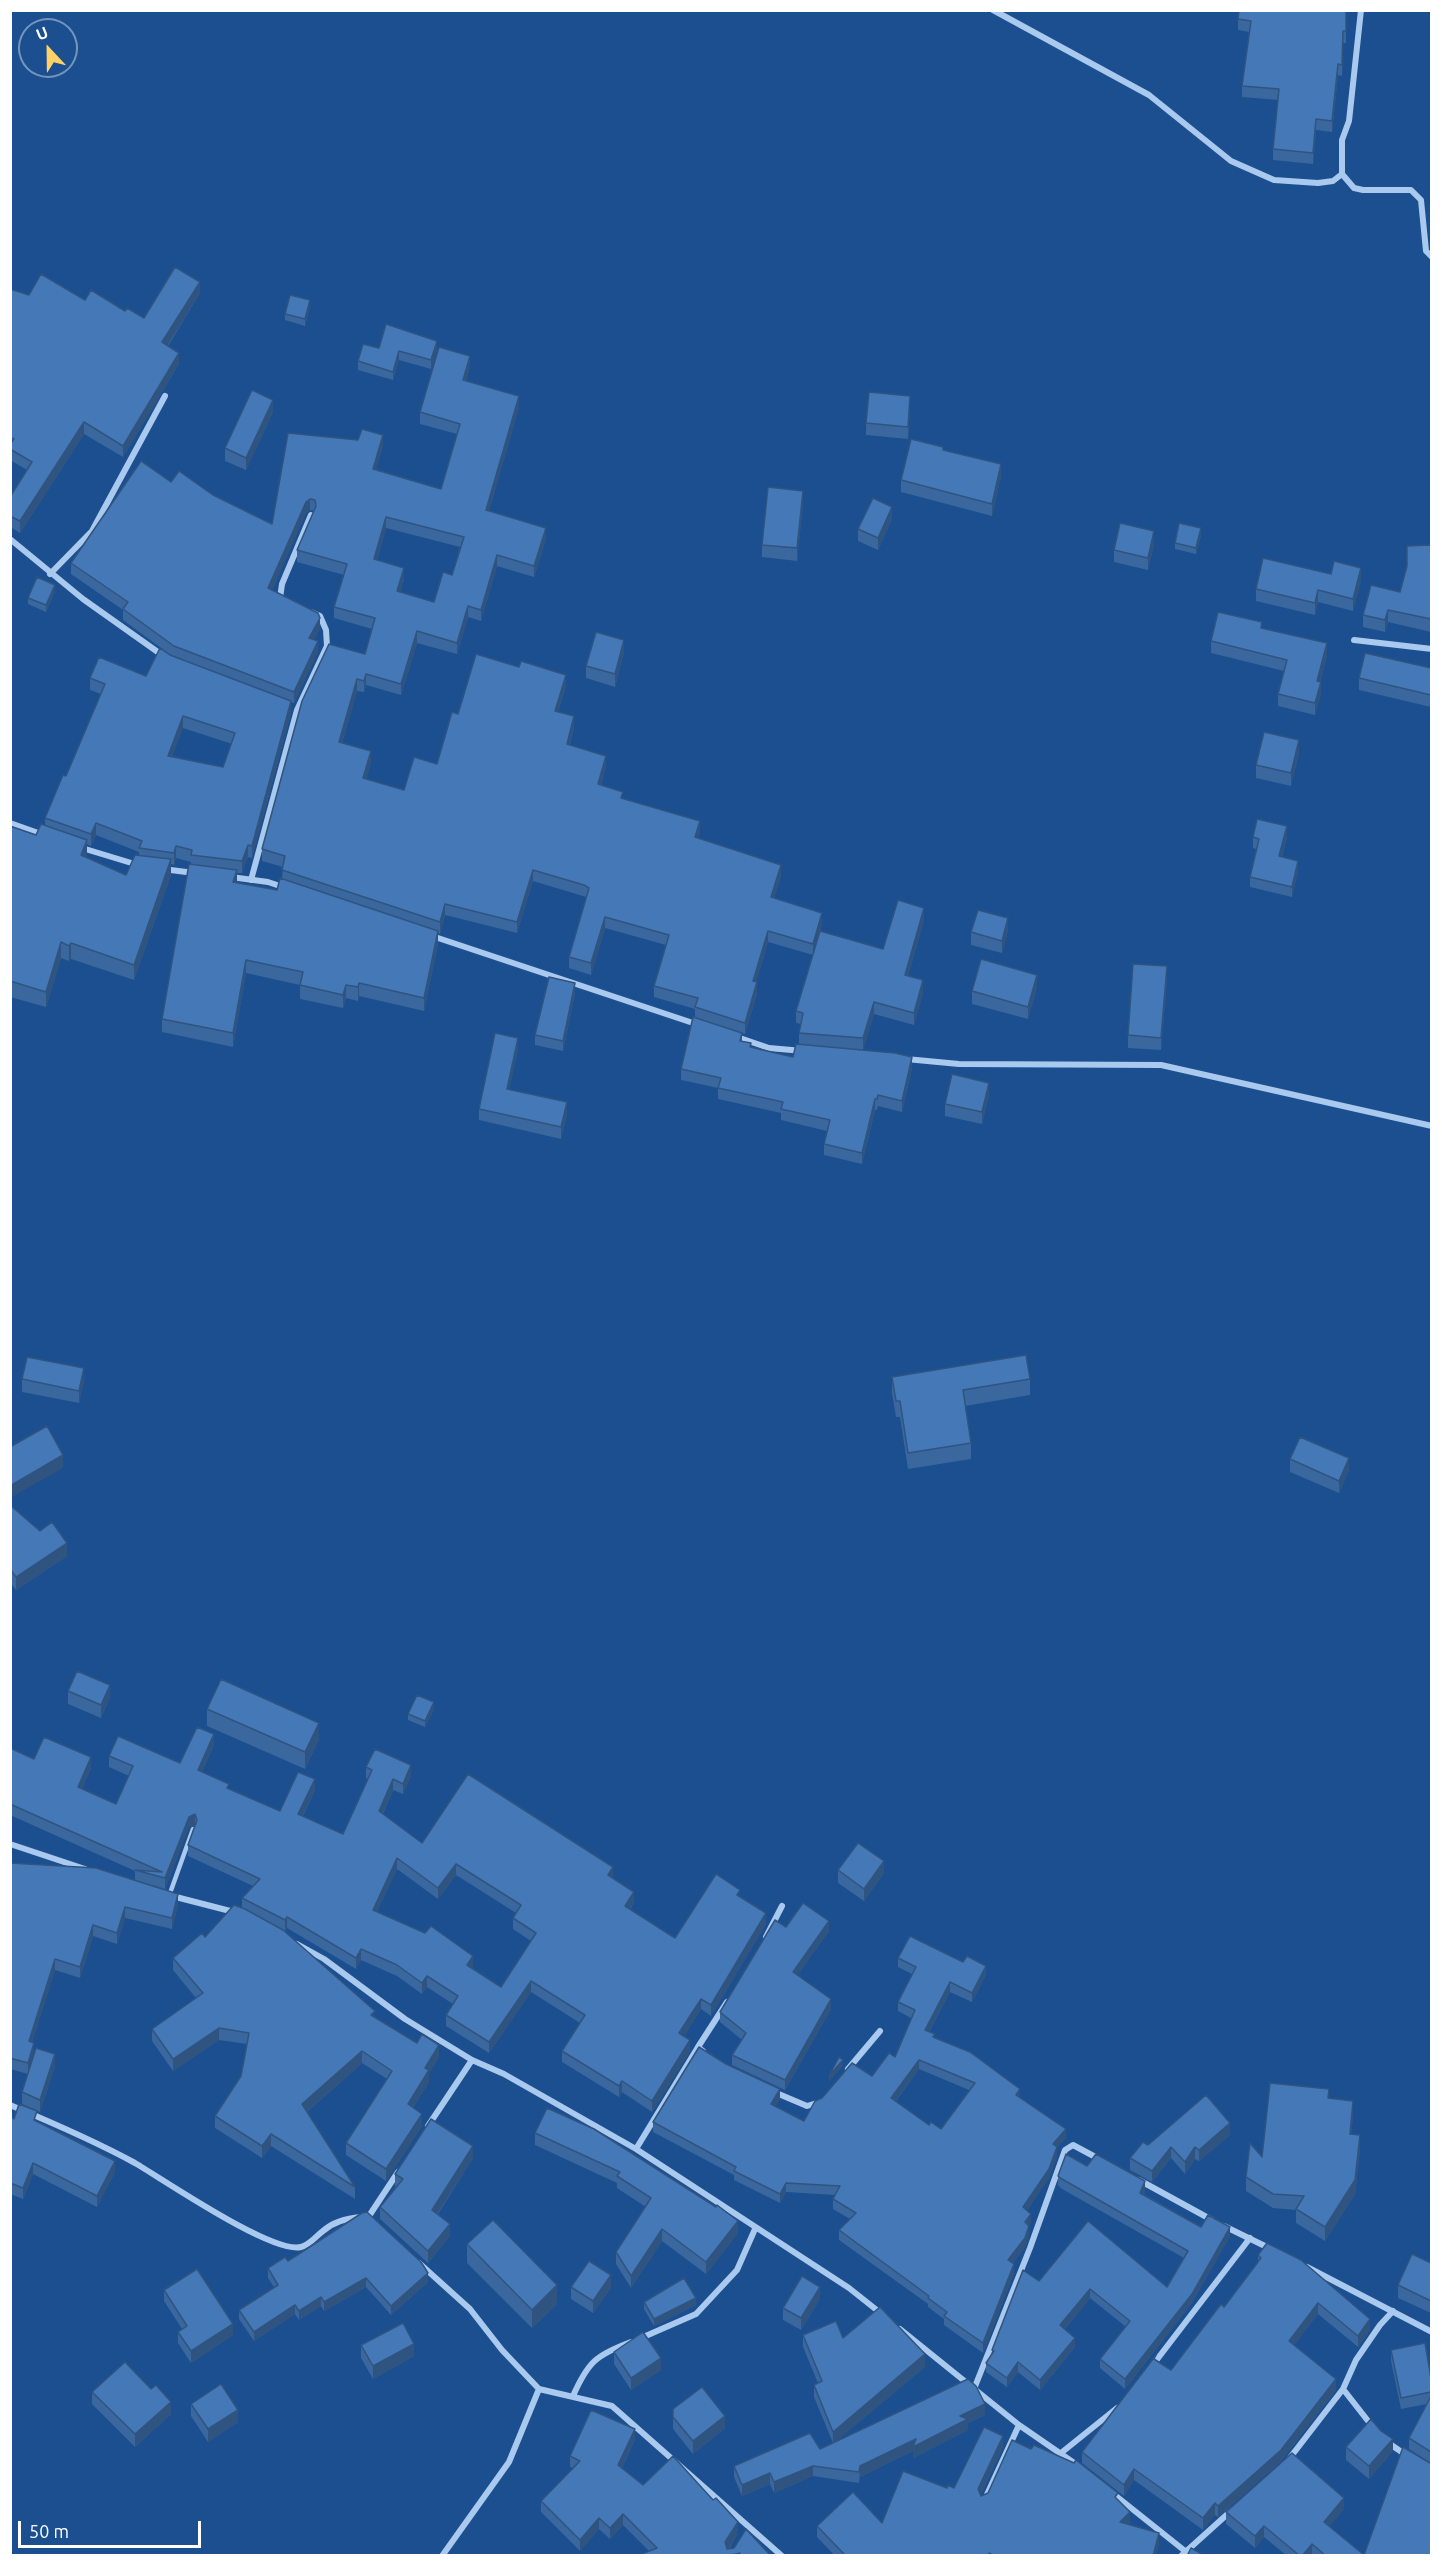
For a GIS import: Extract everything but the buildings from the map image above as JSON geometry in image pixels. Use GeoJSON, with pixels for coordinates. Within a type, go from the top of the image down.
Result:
{"type":"FeatureCollection","features":[{"type":"Feature","properties":{"kind":"street"},"geometry":{"type":"LineString","coordinates":[[993,10],[1149,95],[1231,161],[1274,180],[1318,183],[1333,181],[1341,174]]}},
{"type":"Feature","properties":{"kind":"street"},"geometry":{"type":"LineString","coordinates":[[1361,10],[1349,121],[1342,140],[1341,174],[1354,188],[1411,190],[1417,193],[1421,200],[1426,251],[1431,257]]}},
{"type":"Feature","properties":{"kind":"street"},"geometry":{"type":"LineString","coordinates":[[50,574],[92,531],[165,396]]}},
{"type":"Feature","properties":{"kind":"street"},"geometry":{"type":"LineString","coordinates":[[290,602],[280,598],[282,584],[310,515]]}},
{"type":"Feature","properties":{"kind":"street"},"geometry":{"type":"LineString","coordinates":[[10,539],[50,574],[172,662]]}},
{"type":"Feature","properties":{"kind":"street"},"geometry":{"type":"LineString","coordinates":[[251,880],[297,710],[327,646],[326,630],[320,616],[300,607]]}},
{"type":"Feature","properties":{"kind":"street"},"geometry":{"type":"LineString","coordinates":[[1354,640],[1431,649]]}},
{"type":"Feature","properties":{"kind":"street"},"geometry":{"type":"LineString","coordinates":[[286,705],[297,710]]}},
{"type":"Feature","properties":{"kind":"street"},"geometry":{"type":"LineString","coordinates":[[10,823],[53,838]]}},
{"type":"Feature","properties":{"kind":"street"},"geometry":{"type":"LineString","coordinates":[[74,845],[127,864],[206,874]]}},
{"type":"Feature","properties":{"kind":"street"},"geometry":{"type":"LineString","coordinates":[[217,876],[251,880],[290,890]]}},
{"type":"Feature","properties":{"kind":"street"},"geometry":{"type":"LineString","coordinates":[[419,932],[702,1026]]}},
{"type":"Feature","properties":{"kind":"street"},"geometry":{"type":"LineString","coordinates":[[724,1033],[770,1048],[817,1052]]}},
{"type":"Feature","properties":{"kind":"street"},"geometry":{"type":"LineString","coordinates":[[900,1059],[959,1064],[1161,1065],[1431,1126]]}},
{"type":"Feature","properties":{"kind":"street"},"geometry":{"type":"LineString","coordinates":[[10,1844],[94,1872]]}},
{"type":"Feature","properties":{"kind":"street"},"geometry":{"type":"LineString","coordinates":[[160,1894],[214,1905],[247,1916]]}},
{"type":"Feature","properties":{"kind":"street"},"geometry":{"type":"LineString","coordinates":[[760,1947],[782,1906]]}},
{"type":"Feature","properties":{"kind":"street"},"geometry":{"type":"LineString","coordinates":[[285,1937],[324,1959],[405,2019],[472,2060],[504,2074],[636,2149],[755,2229],[849,2288],[885,2317]]}},
{"type":"Feature","properties":{"kind":"street"},"geometry":{"type":"LineString","coordinates":[[636,2149],[733,1992]]}},
{"type":"Feature","properties":{"kind":"street"},"geometry":{"type":"LineString","coordinates":[[846,2072],[880,2031]]}},
{"type":"Feature","properties":{"kind":"street"},"geometry":{"type":"LineString","coordinates":[[698,2047],[714,2058]]}},
{"type":"Feature","properties":{"kind":"street"},"geometry":{"type":"LineString","coordinates":[[427,2128],[472,2060]]}},
{"type":"Feature","properties":{"kind":"street"},"geometry":{"type":"LineString","coordinates":[[769,2090],[807,2106],[818,2104],[825,2096]]}},
{"type":"Feature","properties":{"kind":"street"},"geometry":{"type":"LineString","coordinates":[[10,2105],[62,2126],[135,2163],[210,2210],[284,2246],[301,2247],[325,2229],[348,2218],[369,2216]]}},
{"type":"Feature","properties":{"kind":"street"},"geometry":{"type":"LineString","coordinates":[[975,2389],[1065,2150],[1073,2145],[1105,2162]]}},
{"type":"Feature","properties":{"kind":"street"},"geometry":{"type":"LineString","coordinates":[[369,2216],[401,2168]]}},
{"type":"Feature","properties":{"kind":"street"},"geometry":{"type":"LineString","coordinates":[[1135,2178],[1194,2211],[1281,2254]]}},
{"type":"Feature","properties":{"kind":"street"},"geometry":{"type":"LineString","coordinates":[[369,2216],[376,2223]]}},
{"type":"Feature","properties":{"kind":"street"},"geometry":{"type":"LineString","coordinates":[[573,2396],[586,2368],[612,2349],[696,2314],[737,2270],[755,2229]]}},
{"type":"Feature","properties":{"kind":"street"},"geometry":{"type":"LineString","coordinates":[[1148,2371],[1250,2238]]}},
{"type":"Feature","properties":{"kind":"street"},"geometry":{"type":"LineString","coordinates":[[413,2257],[470,2309],[502,2350],[539,2389],[612,2406],[782,2556]]}},
{"type":"Feature","properties":{"kind":"street"},"geometry":{"type":"LineString","coordinates":[[1301,2264],[1394,2310],[1431,2332]]}},
{"type":"Feature","properties":{"kind":"street"},"geometry":{"type":"LineString","coordinates":[[1285,2465],[1342,2389],[1356,2360],[1380,2325],[1394,2310]]}},
{"type":"Feature","properties":{"kind":"street"},"geometry":{"type":"LineString","coordinates":[[894,2324],[1019,2425],[1062,2453],[1088,2474]]}},
{"type":"Feature","properties":{"kind":"street"},"geometry":{"type":"LineString","coordinates":[[442,2556],[508,2462],[539,2389]]}},
{"type":"Feature","properties":{"kind":"street"},"geometry":{"type":"LineString","coordinates":[[1342,2389],[1376,2431]]}},
{"type":"Feature","properties":{"kind":"street"},"geometry":{"type":"LineString","coordinates":[[1062,2453],[1121,2404]]}},
{"type":"Feature","properties":{"kind":"street"},"geometry":{"type":"LineString","coordinates":[[983,2502],[1019,2425]]}},
{"type":"Feature","properties":{"kind":"street"},"geometry":{"type":"LineString","coordinates":[[1384,2439],[1413,2459]]}},
{"type":"Feature","properties":{"kind":"street"},"geometry":{"type":"LineString","coordinates":[[1106,2488],[1183,2553],[1197,2556]]}},
{"type":"Feature","properties":{"kind":"street"},"geometry":{"type":"LineString","coordinates":[[1183,2553],[1239,2504]]}},
{"type":"Feature","properties":{"kind":"street"},"geometry":{"type":"LineString","coordinates":[[742,2536],[748,2526]]}},
{"type":"Feature","properties":{"kind":"lane"},"geometry":{"type":"LineString","coordinates":[[169,1896],[193,1829]]}}]}
